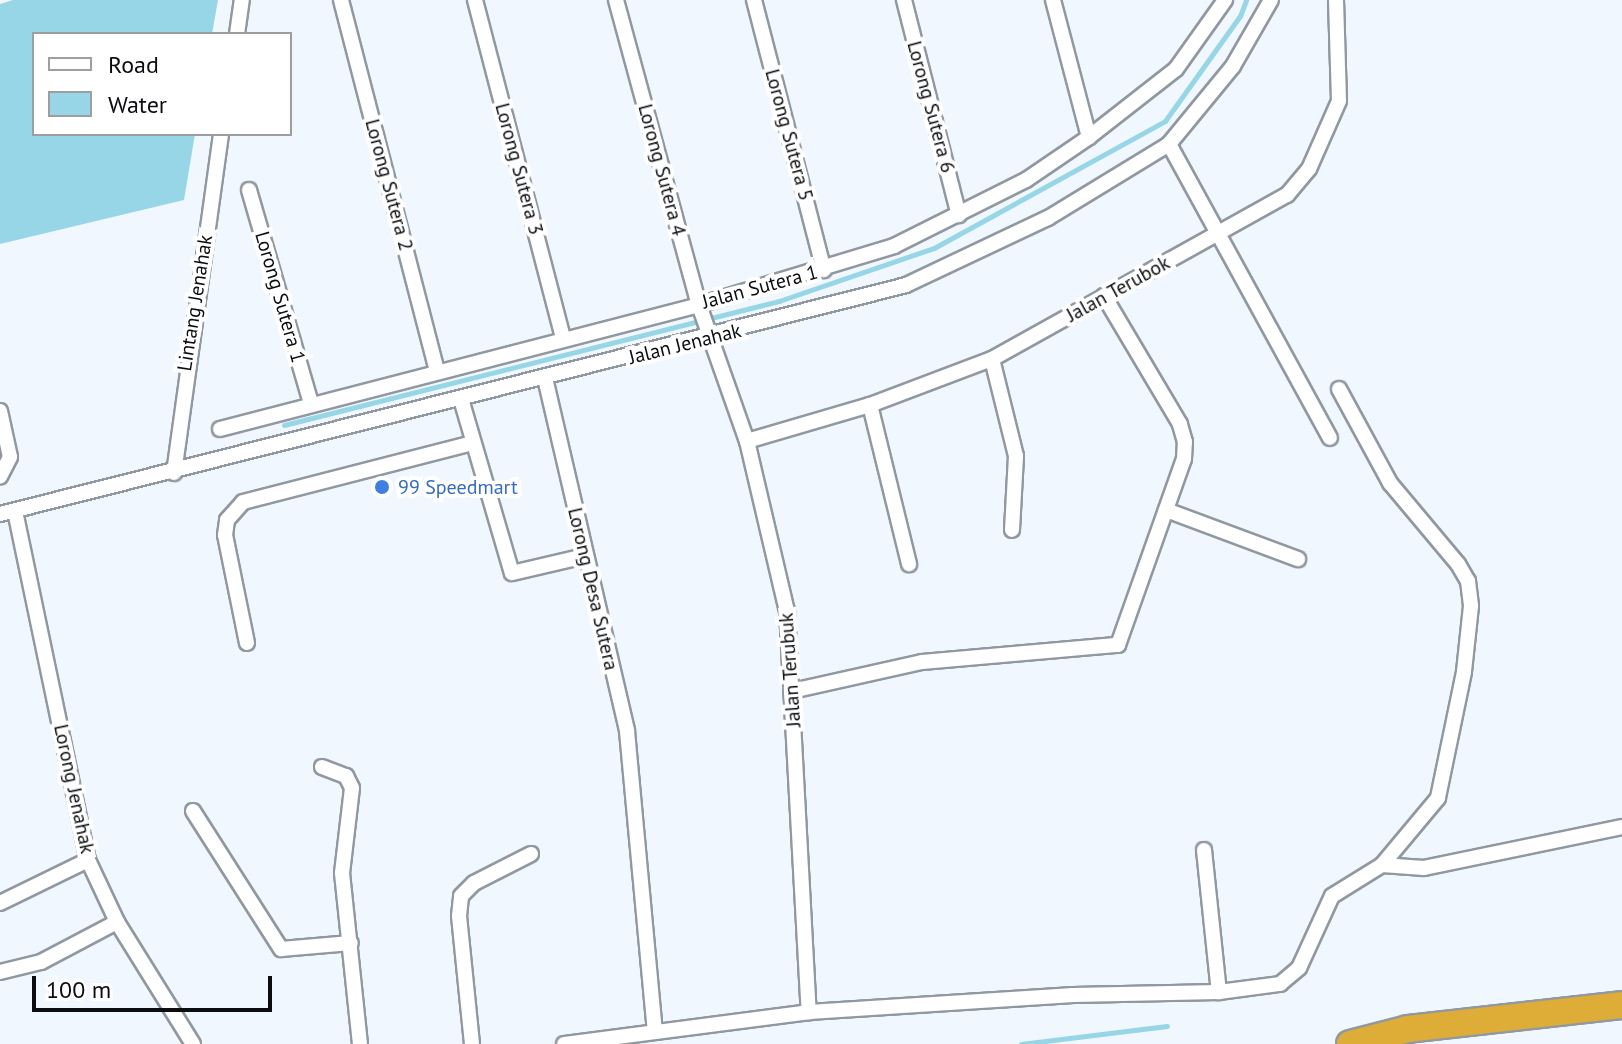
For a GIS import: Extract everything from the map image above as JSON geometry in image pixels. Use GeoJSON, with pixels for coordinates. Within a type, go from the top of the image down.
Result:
{"type":"FeatureCollection","features":[{"type":"Feature","properties":{"kind":"highway"},"geometry":{"type":"LineString","coordinates":[[1350,1044],[1408,1029],[1622,1005]]}},
{"type":"Feature","properties":{"kind":"street"},"geometry":{"type":"LineString","coordinates":[[237,32],[242,0]]}},
{"type":"Feature","properties":{"kind":"street","name":"Lorong Sutera 2"},"geometry":{"type":"LineString","coordinates":[[341,0],[437,370]]}},
{"type":"Feature","properties":{"kind":"street","name":"Lorong Sutera 3"},"geometry":{"type":"LineString","coordinates":[[475,0],[563,338]]}},
{"type":"Feature","properties":{"kind":"street","name":"Lorong Sutera 4"},"geometry":{"type":"LineString","coordinates":[[616,0],[711,339]]}},
{"type":"Feature","properties":{"kind":"street","name":"Lorong Sutera 5"},"geometry":{"type":"LineString","coordinates":[[754,0],[824,270]]}},
{"type":"Feature","properties":{"kind":"street","name":"Lorong Sutera 6"},"geometry":{"type":"LineString","coordinates":[[904,0],[959,215]]}},
{"type":"Feature","properties":{"kind":"street"},"geometry":{"type":"LineString","coordinates":[[1053,0],[1089,137]]}},
{"type":"Feature","properties":{"kind":"street","name":"Jalan Sutera 1"},"geometry":{"type":"LineString","coordinates":[[220,429],[437,370],[699,305],[824,270],[894,246],[1026,180],[1089,137],[1176,69],[1215,7],[1225,0]]}},
{"type":"Feature","properties":{"kind":"street","name":"Jalan Jenahak"},"geometry":{"type":"LineString","coordinates":[[8,512],[711,339],[906,285],[1048,218],[1169,144],[1233,66],[1271,0]]}},
{"type":"Feature","properties":{"kind":"street","name":"Jalan Terubok"},"geometry":{"type":"LineString","coordinates":[[747,441],[870,405],[992,359],[1287,195],[1322,144],[1339,101],[1336,0]]}},
{"type":"Feature","properties":{"kind":"street","name":"Lintang Jenahak"},"geometry":{"type":"LineString","coordinates":[[174,473],[221,136]]}},
{"type":"Feature","properties":{"kind":"street"},"geometry":{"type":"LineString","coordinates":[[1169,144],[1222,233],[1330,438]]}},
{"type":"Feature","properties":{"kind":"street","name":"Lorong Sutera 1"},"geometry":{"type":"LineString","coordinates":[[249,190],[311,403]]}},
{"type":"Feature","properties":{"kind":"street"},"geometry":{"type":"LineString","coordinates":[[792,691],[922,662],[1118,645],[1184,459],[1180,424],[1104,296]]}},
{"type":"Feature","properties":{"kind":"street","name":"Jalan Terubuk"},"geometry":{"type":"LineString","coordinates":[[711,339],[747,441],[787,611],[809,1012]]}},
{"type":"Feature","properties":{"kind":"street"},"geometry":{"type":"LineString","coordinates":[[992,359],[1016,456],[1012,530]]}},
{"type":"Feature","properties":{"kind":"street","name":"Lorong Desa Sutera"},"geometry":{"type":"LineString","coordinates":[[545,378],[627,731],[637,801],[655,1032]]}},
{"type":"Feature","properties":{"kind":"street"},"geometry":{"type":"LineString","coordinates":[[564,1044],[809,1012],[1073,995],[1219,992],[1280,984],[1299,968],[1332,896],[1382,865],[1438,798],[1464,672],[1471,606],[1468,581],[1458,564],[1390,483],[1339,389]]}},
{"type":"Feature","properties":{"kind":"street"},"geometry":{"type":"LineString","coordinates":[[461,399],[512,573],[585,556]]}},
{"type":"Feature","properties":{"kind":"street"},"geometry":{"type":"LineString","coordinates":[[870,405],[909,564]]}},
{"type":"Feature","properties":{"kind":"street"},"geometry":{"type":"LineString","coordinates":[[0,411],[10,457],[0,477]]}},
{"type":"Feature","properties":{"kind":"street"},"geometry":{"type":"LineString","coordinates":[[247,643],[225,535],[227,520],[243,502],[473,443]]}},
{"type":"Feature","properties":{"kind":"street"},"geometry":{"type":"LineString","coordinates":[[1166,510],[1298,559]]}},
{"type":"Feature","properties":{"kind":"street","name":"Lorong Jenahak"},"geometry":{"type":"LineString","coordinates":[[8,512],[88,860],[117,922],[193,1044]]}},
{"type":"Feature","properties":{"kind":"street"},"geometry":{"type":"LineString","coordinates":[[322,767],[346,776],[352,788],[342,873],[360,1044]]}},
{"type":"Feature","properties":{"kind":"street"},"geometry":{"type":"LineString","coordinates":[[193,811],[281,949],[351,943]]}},
{"type":"Feature","properties":{"kind":"street"},"geometry":{"type":"LineString","coordinates":[[1382,865],[1435,867],[1622,827]]}},
{"type":"Feature","properties":{"kind":"street"},"geometry":{"type":"LineString","coordinates":[[1204,850],[1219,992]]}},
{"type":"Feature","properties":{"kind":"street"},"geometry":{"type":"LineString","coordinates":[[472,1044],[459,916],[461,896],[474,883],[531,854]]}},
{"type":"Feature","properties":{"kind":"street"},"geometry":{"type":"LineString","coordinates":[[0,903],[88,860]]}},
{"type":"Feature","properties":{"kind":"street"},"geometry":{"type":"LineString","coordinates":[[0,972],[41,962],[117,922]]}},
{"type":"Feature","properties":{"kind":"water"},"geometry":{"type":"Polygon","coordinates":[[[13,0],[218,0],[212,32],[32,32],[32,136],[195,136],[184,200],[0,244],[0,4],[13,0]]]}},
{"type":"Feature","properties":{"kind":"waterway"},"geometry":{"type":"LineString","coordinates":[[284,425],[779,301],[934,248],[1165,121],[1240,16],[1246,0]]}},
{"type":"Feature","properties":{"kind":"waterway"},"geometry":{"type":"LineString","coordinates":[[1021,1044],[1167,1026]]}},
{"type":"Feature","properties":{"kind":"place","name":"99 Speedmart"},"geometry":{"type":"Point","coordinates":[382,487]}}]}
